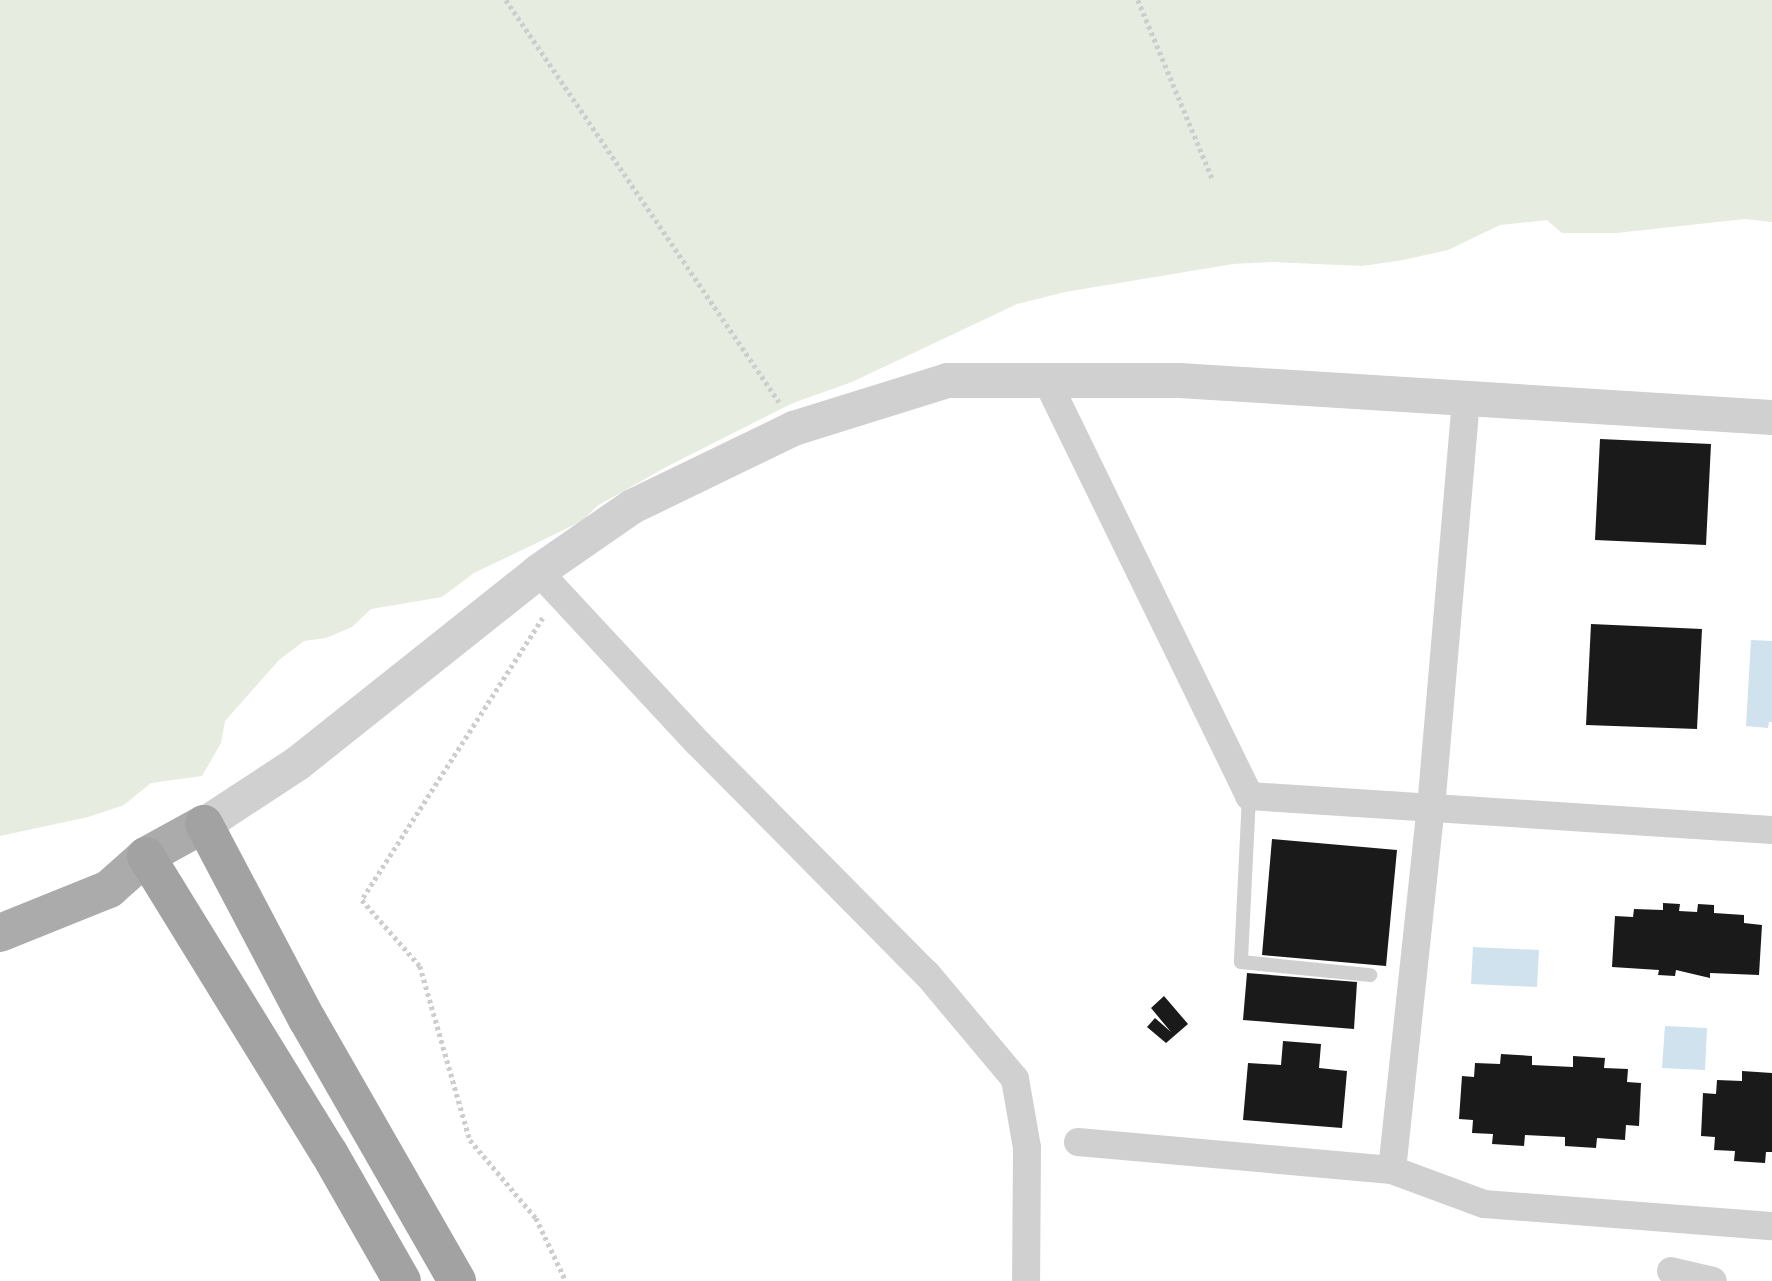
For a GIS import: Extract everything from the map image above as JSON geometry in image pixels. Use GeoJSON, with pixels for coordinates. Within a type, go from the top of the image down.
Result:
{"type":"FeatureCollection","features":[{"type":"Feature","properties":{"kind":"highway"},"geometry":{"type":"LineString","coordinates":[[204,824],[307,1019],[457,1281]]}},
{"type":"Feature","properties":{"kind":"highway"},"geometry":{"type":"LineString","coordinates":[[146,856],[329,1153],[402,1281]]}},
{"type":"Feature","properties":{"kind":"main road"},"geometry":{"type":"LineString","coordinates":[[0,933],[109,889],[146,856],[204,824]]}},
{"type":"Feature","properties":{"kind":"main road"},"geometry":{"type":"LineString","coordinates":[[0,912],[107,864],[146,856]]}},
{"type":"Feature","properties":{"kind":"street"},"geometry":{"type":"LineString","coordinates":[[204,824],[297,762],[549,582],[632,506],[793,428],[947,380],[1179,380],[1772,417]]}},
{"type":"Feature","properties":{"kind":"street"},"geometry":{"type":"LineString","coordinates":[[1047,381],[1249,796],[1772,831]]}},
{"type":"Feature","properties":{"kind":"street"},"geometry":{"type":"LineString","coordinates":[[1392,1171],[1431,808],[1466,397]]}},
{"type":"Feature","properties":{"kind":"street"},"geometry":{"type":"LineString","coordinates":[[549,582],[699,744],[927,974],[1015,1079],[1027,1148],[1026,1281]]}},
{"type":"Feature","properties":{"kind":"street"},"geometry":{"type":"LineString","coordinates":[[1078,1142],[1392,1171],[1484,1204],[1772,1226]]}},
{"type":"Feature","properties":{"kind":"street"},"geometry":{"type":"LineString","coordinates":[[1671,1272],[1713,1281]]}},
{"type":"Feature","properties":{"kind":"lane"},"geometry":{"type":"LineString","coordinates":[[1249,796],[1241,962],[1370,975]]}},
{"type":"Feature","properties":{"kind":"path"},"geometry":{"type":"LineString","coordinates":[[506,0],[774,392],[793,428]]}},
{"type":"Feature","properties":{"kind":"path"},"geometry":{"type":"LineString","coordinates":[[1139,0],[1212,178]]}},
{"type":"Feature","properties":{"kind":"path"},"geometry":{"type":"LineString","coordinates":[[549,582],[362,900],[420,966],[470,1140],[536,1218],[566,1281]]}},
{"type":"Feature","properties":{"kind":"shaded area"},"geometry":{"type":"Polygon","coordinates":[[[0,0],[1772,0],[1772,222],[1745,219],[1616,233],[1562,233],[1547,220],[1500,225],[1448,250],[1403,260],[1362,266],[1272,262],[1233,264],[1065,292],[1017,304],[852,382],[793,403],[668,466],[597,506],[582,521],[474,573],[442,597],[371,609],[352,627],[326,638],[304,641],[279,660],[225,721],[221,743],[202,776],[151,783],[124,805],[88,817],[0,836],[0,0]]]}},
{"type":"Feature","properties":{"kind":"water"},"geometry":{"type":"Polygon","coordinates":[[[1751,640],[1772,641],[1772,722],[1769,722],[1768,728],[1746,726],[1751,640]]]}},
{"type":"Feature","properties":{"kind":"water"},"geometry":{"type":"Polygon","coordinates":[[[1473,947],[1539,950],[1537,987],[1471,984],[1473,947]]]}},
{"type":"Feature","properties":{"kind":"water"},"geometry":{"type":"Polygon","coordinates":[[[1665,1026],[1707,1028],[1705,1070],[1662,1068],[1665,1026]]]}},
{"type":"Feature","properties":{"kind":"building"},"geometry":{"type":"Polygon","coordinates":[[[1600,439],[1711,444],[1706,545],[1595,540],[1600,439]]]}},
{"type":"Feature","properties":{"kind":"building"},"geometry":{"type":"Polygon","coordinates":[[[1591,624],[1702,629],[1697,729],[1586,725],[1591,624]]]}},
{"type":"Feature","properties":{"kind":"building"},"geometry":{"type":"Polygon","coordinates":[[[1272,839],[1397,850],[1386,966],[1262,955],[1272,839]]]}},
{"type":"Feature","properties":{"kind":"building"},"geometry":{"type":"Polygon","coordinates":[[[1663,903],[1680,904],[1679,911],[1697,912],[1698,904],[1714,905],[1714,913],[1744,915],[1744,923],[1762,925],[1759,975],[1710,973],[1710,978],[1676,970],[1675,976],[1658,975],[1659,970],[1612,967],[1615,916],[1633,917],[1634,909],[1663,910],[1663,903]]]}},
{"type":"Feature","properties":{"kind":"building"},"geometry":{"type":"Polygon","coordinates":[[[1247,973],[1357,982],[1354,1029],[1243,1020],[1247,973]]]}},
{"type":"Feature","properties":{"kind":"building"},"geometry":{"type":"Polygon","coordinates":[[[1164,996],[1188,1024],[1166,1043],[1147,1027],[1155,1018],[1171,1032],[1151,1008],[1164,996]]]}},
{"type":"Feature","properties":{"kind":"building"},"geometry":{"type":"Polygon","coordinates":[[[1283,1041],[1321,1044],[1319,1068],[1347,1071],[1342,1128],[1243,1120],[1248,1063],[1281,1065],[1283,1041]]]}},
{"type":"Feature","properties":{"kind":"building"},"geometry":{"type":"Polygon","coordinates":[[[1501,1054],[1532,1056],[1532,1065],[1573,1067],[1573,1056],[1605,1058],[1604,1068],[1628,1069],[1627,1082],[1641,1083],[1639,1126],[1626,1125],[1625,1140],[1597,1138],[1596,1148],[1565,1146],[1565,1137],[1525,1135],[1524,1146],[1492,1144],[1493,1134],[1472,1133],[1473,1120],[1459,1119],[1462,1076],[1474,1077],[1475,1063],[1500,1064],[1501,1054]]]}},
{"type":"Feature","properties":{"kind":"building"},"geometry":{"type":"Polygon","coordinates":[[[1742,1071],[1772,1073],[1772,1152],[1766,1152],[1765,1163],[1734,1161],[1735,1151],[1714,1150],[1715,1137],[1701,1136],[1703,1093],[1716,1094],[1717,1080],[1742,1081],[1742,1071]]]}}]}
